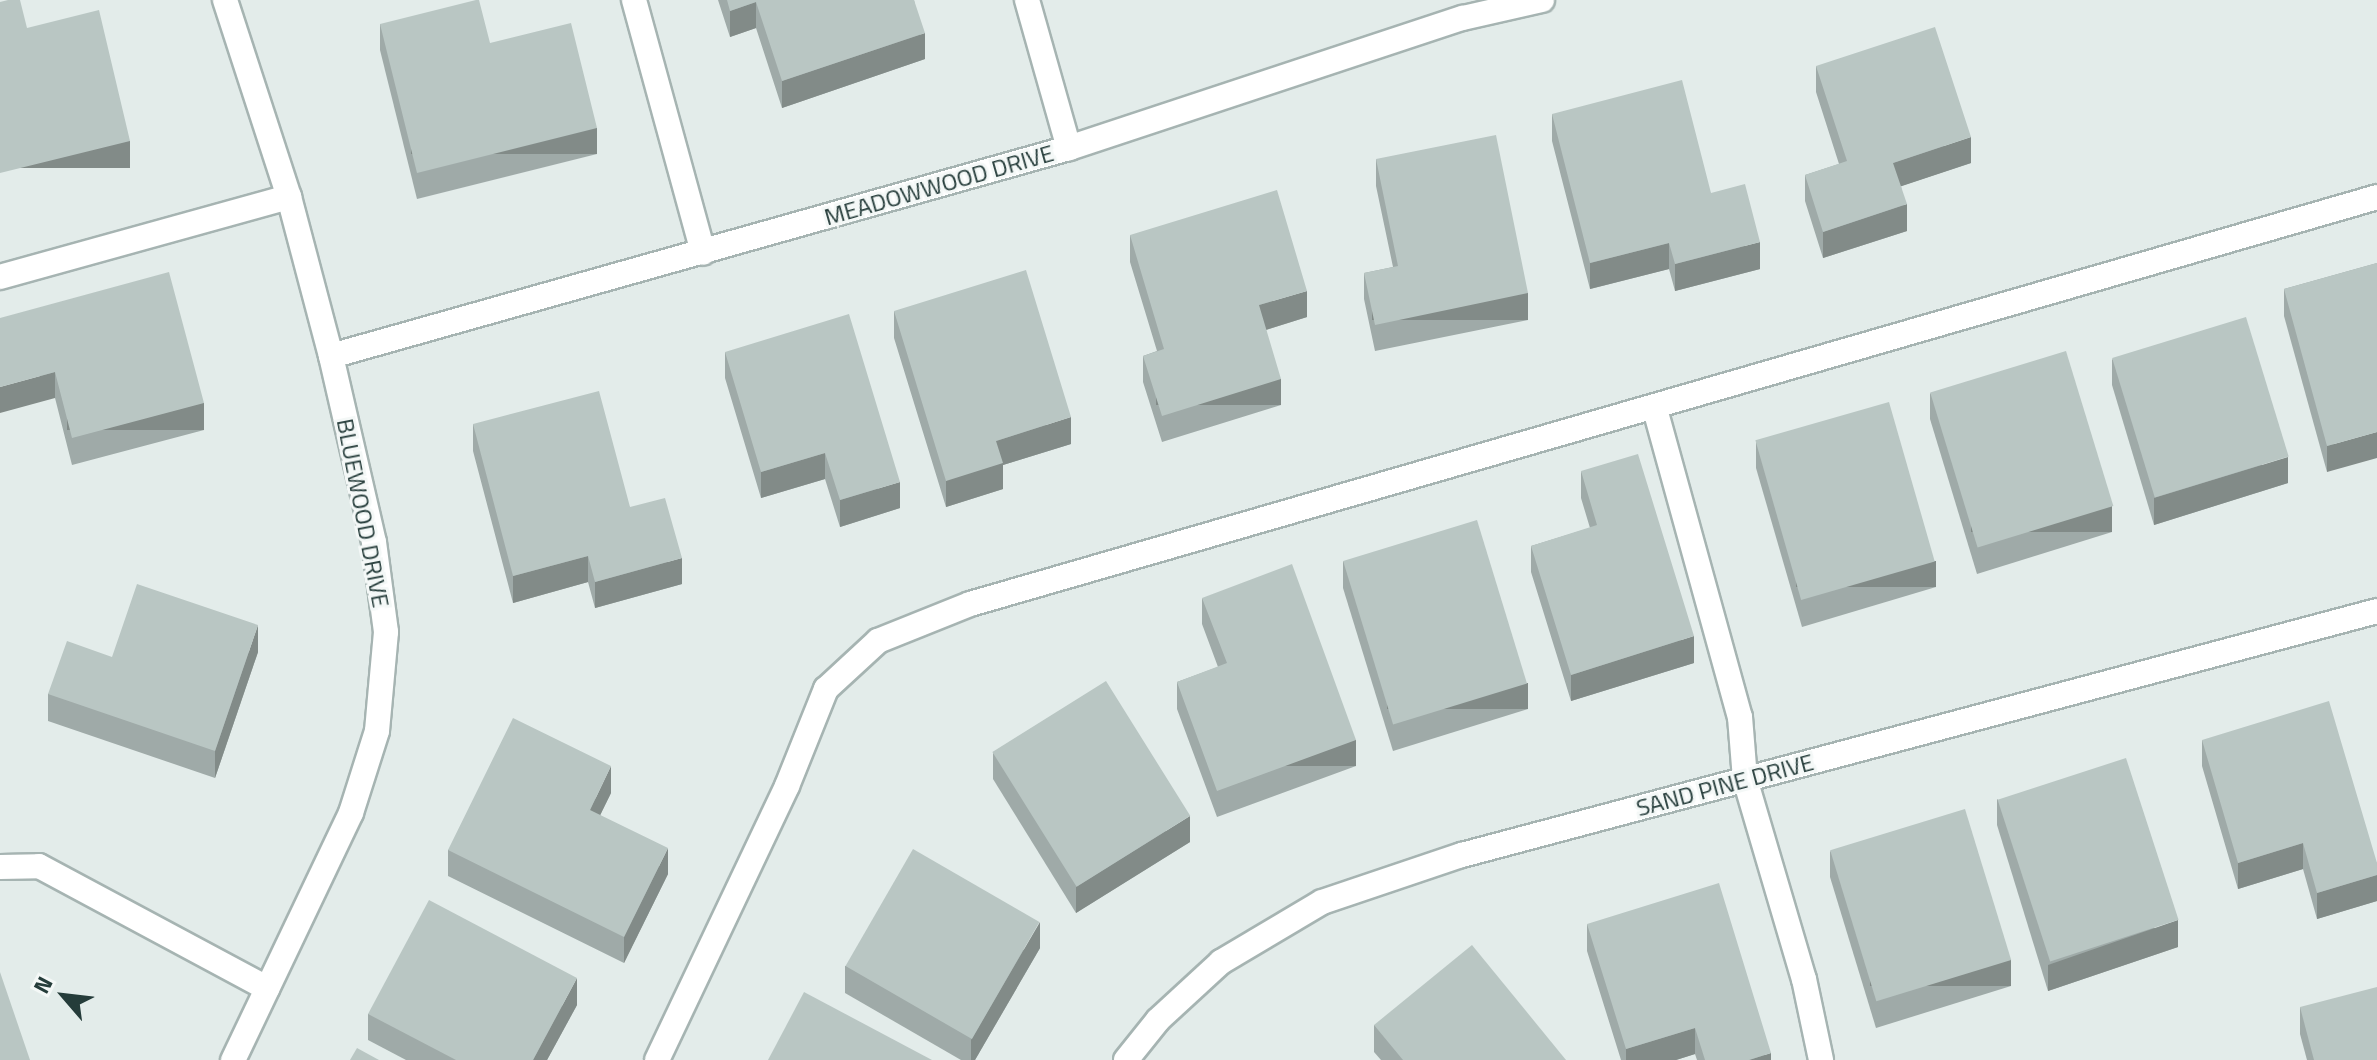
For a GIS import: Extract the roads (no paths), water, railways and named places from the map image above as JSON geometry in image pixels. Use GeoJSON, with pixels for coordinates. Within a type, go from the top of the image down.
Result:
{"type":"FeatureCollection","features":[{"type":"Feature","properties":{"kind":"street","name":"BLUEWOOD DRIVE"},"geometry":{"type":"LineString","coordinates":[[225,0],[289,197],[331,356],[374,542],[386,632],[377,731],[351,813],[233,1060]]}},
{"type":"Feature","properties":{"kind":"street"},"geometry":{"type":"LineString","coordinates":[[634,0],[703,253]]}},
{"type":"Feature","properties":{"kind":"street"},"geometry":{"type":"LineString","coordinates":[[1027,0],[1069,148]]}},
{"type":"Feature","properties":{"kind":"street","name":"MEADOWWOOD DRIVE"},"geometry":{"type":"LineString","coordinates":[[331,356],[1069,148],[1461,9],[1542,0]]}},
{"type":"Feature","properties":{"kind":"street"},"geometry":{"type":"LineString","coordinates":[[0,277],[289,197]]}},
{"type":"Feature","properties":{"kind":"street"},"geometry":{"type":"LineString","coordinates":[[657,1060],[787,786],[826,689],[878,641],[970,604],[1655,409],[2377,197]]}},
{"type":"Feature","properties":{"kind":"street"},"geometry":{"type":"LineString","coordinates":[[1655,409],[1740,717],[1745,779],[1804,979],[1821,1060]]}},
{"type":"Feature","properties":{"kind":"street","name":"SAND PINE DRIVE"},"geometry":{"type":"LineString","coordinates":[[1126,1060],[1158,1020],[1221,962],[1322,902],[1462,855],[2377,611]]}},
{"type":"Feature","properties":{"kind":"street"},"geometry":{"type":"LineString","coordinates":[[0,867],[39,866],[267,988]]}}]}
